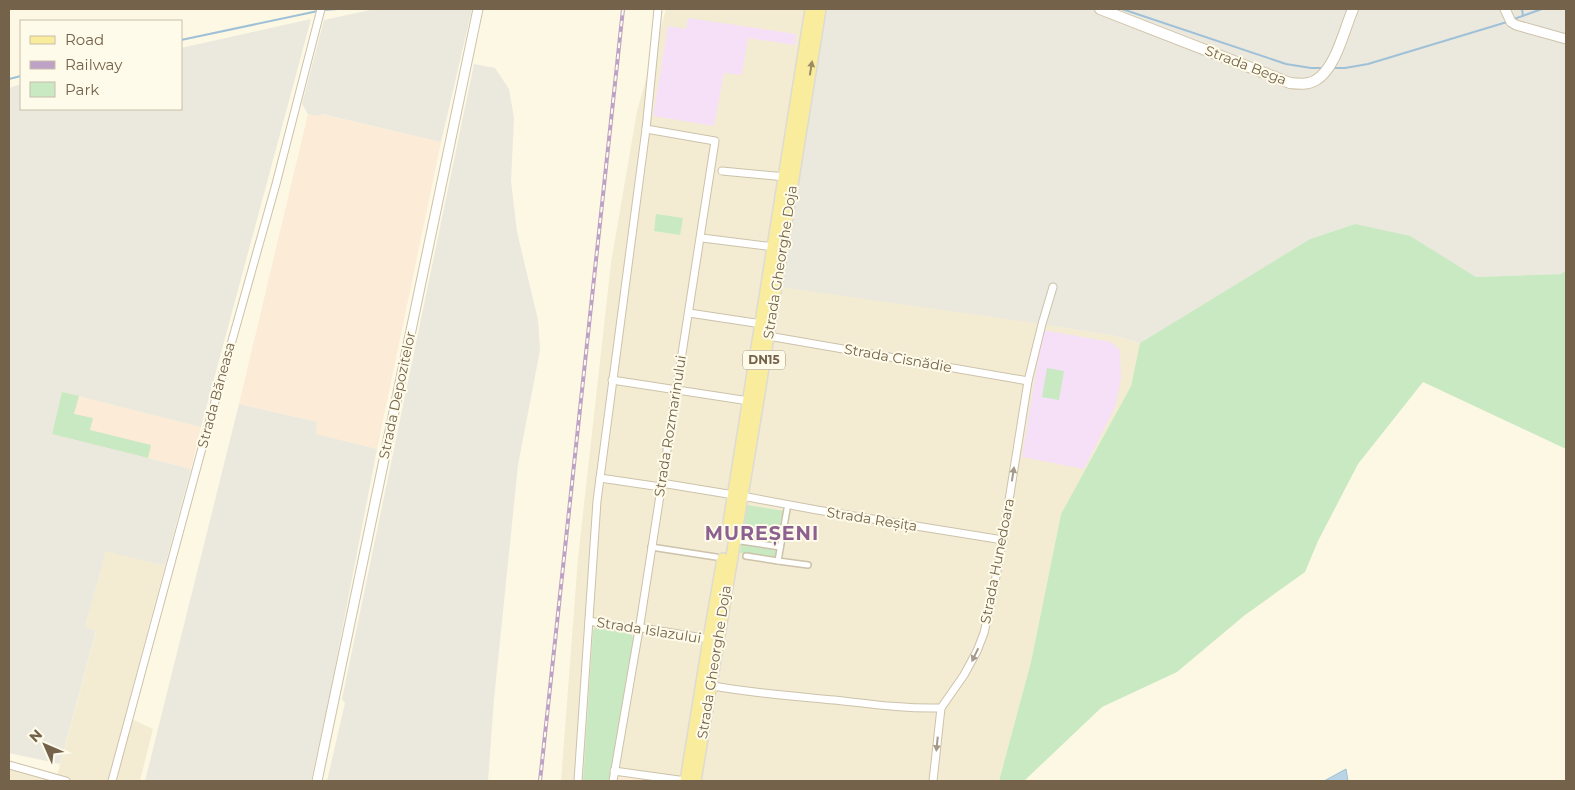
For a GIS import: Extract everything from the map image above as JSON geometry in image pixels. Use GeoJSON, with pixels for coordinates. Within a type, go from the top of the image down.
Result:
{"type":"FeatureCollection","features":[{"type":"Feature","properties":{"kind":"main road","name":"Strada Gheorghe Doja"},"geometry":{"type":"LineString","coordinates":[[695,781],[706,685],[708,639],[768,336],[810,9]]}},
{"type":"Feature","properties":{"kind":"main road","name":"Strada Gheorghe Doja"},"geometry":{"type":"LineString","coordinates":[[686,781],[706,685],[738,495],[749,401],[774,247],[820,9]]}},
{"type":"Feature","properties":{"kind":"main road","name":"Strada Bega"},"geometry":{"type":"LineString","coordinates":[[1100,9],[1290,83],[1303,85],[1315,81],[1332,63],[1353,9]]}},
{"type":"Feature","properties":{"kind":"street","name":"Strada Băneasa"},"geometry":{"type":"LineString","coordinates":[[112,781],[207,428],[276,184],[321,9]]}},
{"type":"Feature","properties":{"kind":"street","name":"Strada Depozitelor"},"geometry":{"type":"LineString","coordinates":[[317,781],[478,9]]}},
{"type":"Feature","properties":{"kind":"street"},"geometry":{"type":"LineString","coordinates":[[578,781],[597,501],[646,129],[658,9]]}},
{"type":"Feature","properties":{"kind":"street"},"geometry":{"type":"LineString","coordinates":[[1506,12],[1512,22],[1516,24],[1566,39]]}},
{"type":"Feature","properties":{"kind":"street","name":"Strada Rozmarinului"},"geometry":{"type":"LineString","coordinates":[[613,781],[702,238],[716,141],[646,129]]}},
{"type":"Feature","properties":{"kind":"street"},"geometry":{"type":"LineString","coordinates":[[722,170],[789,177]]}},
{"type":"Feature","properties":{"kind":"street"},"geometry":{"type":"LineString","coordinates":[[702,238],[774,247]]}},
{"type":"Feature","properties":{"kind":"street","name":"Strada Hunedoara"},"geometry":{"type":"LineString","coordinates":[[941,708],[964,675],[984,633],[1003,540],[1028,380],[1053,287]]}},
{"type":"Feature","properties":{"kind":"street"},"geometry":{"type":"LineString","coordinates":[[689,313],[762,324]]}},
{"type":"Feature","properties":{"kind":"street","name":"Strada Cisnădie"},"geometry":{"type":"LineString","coordinates":[[768,336],[1028,380]]}},
{"type":"Feature","properties":{"kind":"street"},"geometry":{"type":"LineString","coordinates":[[612,380],[749,401]]}},
{"type":"Feature","properties":{"kind":"street","name":"Strada Reșița"},"geometry":{"type":"LineString","coordinates":[[600,478],[738,495],[817,510],[1003,540]]}},
{"type":"Feature","properties":{"kind":"street"},"geometry":{"type":"LineString","coordinates":[[778,561],[787,509]]}},
{"type":"Feature","properties":{"kind":"street"},"geometry":{"type":"LineString","coordinates":[[741,541],[780,547]]}},
{"type":"Feature","properties":{"kind":"street"},"geometry":{"type":"LineString","coordinates":[[651,548],[716,557]]}},
{"type":"Feature","properties":{"kind":"street"},"geometry":{"type":"LineString","coordinates":[[746,556],[808,566]]}},
{"type":"Feature","properties":{"kind":"street","name":"Strada Islazului"},"geometry":{"type":"LineString","coordinates":[[589,621],[708,639]]}},
{"type":"Feature","properties":{"kind":"street"},"geometry":{"type":"LineString","coordinates":[[706,685],[786,696],[917,708],[941,708],[933,781]]}},
{"type":"Feature","properties":{"kind":"street"},"geometry":{"type":"LineString","coordinates":[[9,765],[66,781]]}},
{"type":"Feature","properties":{"kind":"street"},"geometry":{"type":"LineString","coordinates":[[614,771],[686,781]]}},
{"type":"Feature","properties":{"kind":"shaded area"},"geometry":{"type":"Polygon","coordinates":[[[375,9],[472,9],[441,142],[322,114],[317,116],[308,114],[302,104],[324,20],[375,9]]]}},
{"type":"Feature","properties":{"kind":"shaded area"},"geometry":{"type":"Polygon","coordinates":[[[666,9],[823,9],[1042,324],[1116,336],[1140,343],[1131,386],[1061,514],[1031,662],[999,781],[561,781],[578,558],[611,263],[637,111],[666,9]]]}},
{"type":"Feature","properties":{"kind":"shaded area"},"geometry":{"type":"Polygon","coordinates":[[[823,9],[1566,9],[1566,270],[1561,274],[1476,277],[1410,237],[1355,224],[1310,239],[1140,343],[1116,336],[1042,324],[779,287],[823,9]]]}},
{"type":"Feature","properties":{"kind":"shaded area"},"geometry":{"type":"Polygon","coordinates":[[[688,18],[796,34],[795,45],[748,38],[742,75],[724,73],[714,126],[653,116],[668,26],[686,29],[688,18]]]}},
{"type":"Feature","properties":{"kind":"shaded area"},"geometry":{"type":"Polygon","coordinates":[[[311,19],[201,427],[62,392],[52,434],[191,469],[165,566],[106,551],[85,627],[96,631],[60,764],[9,753],[9,88],[20,84],[20,110],[182,110],[182,48],[311,19]]]}},
{"type":"Feature","properties":{"kind":"shaded area"},"geometry":{"type":"Polygon","coordinates":[[[474,64],[495,68],[509,89],[514,118],[511,181],[517,232],[538,320],[540,350],[518,465],[494,699],[488,781],[327,781],[345,703],[342,699],[474,64]]]}},
{"type":"Feature","properties":{"kind":"shaded area"},"geometry":{"type":"Polygon","coordinates":[[[308,114],[317,116],[321,114],[441,142],[377,449],[315,434],[317,422],[239,404],[308,114]]]}},
{"type":"Feature","properties":{"kind":"shaded area"},"geometry":{"type":"Polygon","coordinates":[[[1043,330],[1111,342],[1120,350],[1121,379],[1115,407],[1084,469],[1022,457],[1043,330]]]}},
{"type":"Feature","properties":{"kind":"shaded area"},"geometry":{"type":"Polygon","coordinates":[[[62,392],[201,427],[191,469],[52,434],[62,392]]]}},
{"type":"Feature","properties":{"kind":"shaded area"},"geometry":{"type":"Polygon","coordinates":[[[239,404],[317,422],[316,434],[377,449],[311,781],[145,781],[239,404]]]}},
{"type":"Feature","properties":{"kind":"shaded area"},"geometry":{"type":"Polygon","coordinates":[[[106,550],[165,566],[125,716],[153,729],[140,781],[9,781],[9,767],[56,780],[96,632],[85,627],[106,550]]]}},
{"type":"Feature","properties":{"kind":"shaded area"},"geometry":{"type":"Polygon","coordinates":[[[618,773],[674,781],[616,781],[618,773]]]}},
{"type":"Feature","properties":{"kind":"green space"},"geometry":{"type":"Polygon","coordinates":[[[656,214],[683,218],[680,235],[654,231],[656,214]]]}},
{"type":"Feature","properties":{"kind":"green space"},"geometry":{"type":"Polygon","coordinates":[[[1355,224],[1410,236],[1476,277],[1561,274],[1566,270],[1566,449],[1423,382],[1358,464],[1318,541],[1305,572],[1245,615],[1177,672],[1102,707],[1024,781],[999,781],[1031,662],[1061,514],[1131,386],[1140,343],[1310,239],[1355,224]]]}},
{"type":"Feature","properties":{"kind":"green space"},"geometry":{"type":"Polygon","coordinates":[[[1047,368],[1064,371],[1059,400],[1042,397],[1047,368]]]}},
{"type":"Feature","properties":{"kind":"green space"},"geometry":{"type":"Polygon","coordinates":[[[62,392],[79,396],[74,414],[93,418],[90,430],[151,445],[148,458],[52,434],[62,392]]]}},
{"type":"Feature","properties":{"kind":"green space"},"geometry":{"type":"Polygon","coordinates":[[[747,505],[784,511],[776,558],[740,553],[747,505]]]}},
{"type":"Feature","properties":{"kind":"green space"},"geometry":{"type":"Polygon","coordinates":[[[598,626],[624,630],[632,635],[634,639],[610,781],[583,781],[593,631],[598,626]]]}},
{"type":"Feature","properties":{"kind":"water"},"geometry":{"type":"Polygon","coordinates":[[[1346,769],[1348,781],[1324,781],[1346,769]]]}},
{"type":"Feature","properties":{"kind":"waterway"},"geometry":{"type":"LineString","coordinates":[[323,10],[338,9]]}},
{"type":"Feature","properties":{"kind":"waterway"},"geometry":{"type":"LineString","coordinates":[[1122,9],[1286,64],[1324,68]]}},
{"type":"Feature","properties":{"kind":"waterway"},"geometry":{"type":"LineString","coordinates":[[1522,9],[1523,16]]}},
{"type":"Feature","properties":{"kind":"waterway"},"geometry":{"type":"LineString","coordinates":[[1514,19],[1542,9]]}},
{"type":"Feature","properties":{"kind":"waterway"},"geometry":{"type":"LineString","coordinates":[[182,40],[318,11]]}},
{"type":"Feature","properties":{"kind":"waterway"},"geometry":{"type":"LineString","coordinates":[[1333,68],[1368,64],[1507,22]]}},
{"type":"Feature","properties":{"kind":"waterway"},"geometry":{"type":"LineString","coordinates":[[9,79],[20,76]]}},
{"type":"Feature","properties":{"kind":"railway"},"geometry":{"type":"LineString","coordinates":[[540,781],[623,9]]}},
{"type":"Feature","properties":{"kind":"district","name":"MUREȘENI"},"geometry":{"type":"Point","coordinates":[762,533]}}]}
